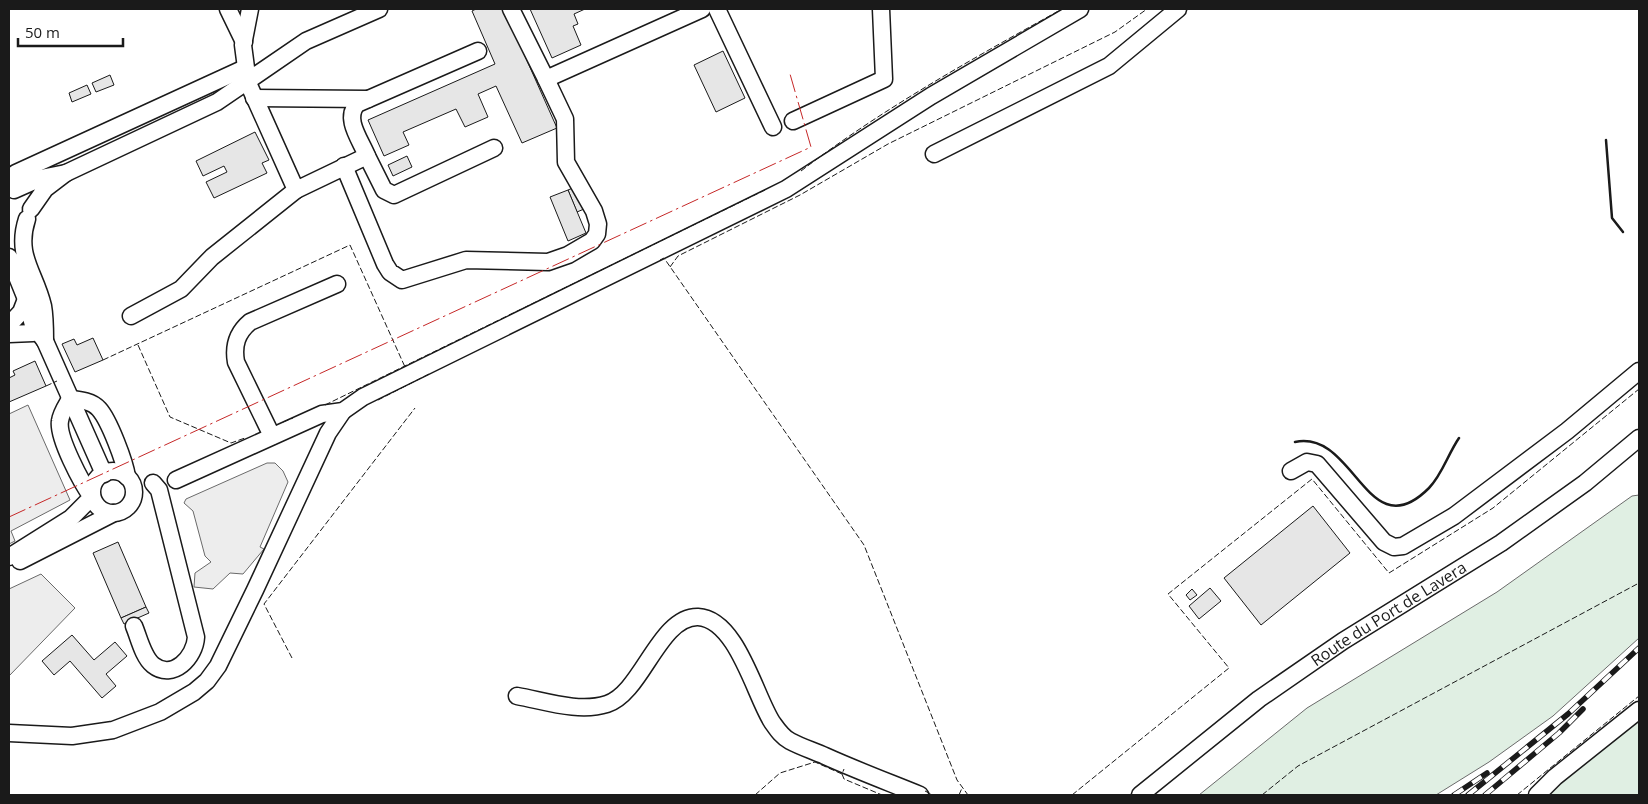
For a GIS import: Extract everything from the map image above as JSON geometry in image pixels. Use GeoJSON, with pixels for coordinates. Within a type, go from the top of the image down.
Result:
{"type":"FeatureCollection","features":[{"type":"Feature","properties":{"kind":"street"},"geometry":{"type":"LineString","coordinates":[[228,9],[244,42]]}},
{"type":"Feature","properties":{"kind":"street"},"geometry":{"type":"LineString","coordinates":[[250,9],[244,42],[249,83],[296,190]]}},
{"type":"Feature","properties":{"kind":"street"},"geometry":{"type":"LineString","coordinates":[[9,224],[17,225],[29,214],[45,189],[66,173],[217,102],[249,83],[306,41],[379,9]]}},
{"type":"Feature","properties":{"kind":"street"},"geometry":{"type":"LineString","coordinates":[[344,166],[384,264],[390,272],[402,280],[466,260],[538,263],[568,255],[592,241],[597,234],[598,224],[588,197],[566,162],[565,119],[511,9]]}},
{"type":"Feature","properties":{"kind":"street"},"geometry":{"type":"LineString","coordinates":[[546,80],[702,9]]}},
{"type":"Feature","properties":{"kind":"street"},"geometry":{"type":"LineString","coordinates":[[716,9],[773,126]]}},
{"type":"Feature","properties":{"kind":"street"},"geometry":{"type":"LineString","coordinates":[[792,121],[884,79],[881,9]]}},
{"type":"Feature","properties":{"kind":"street"},"geometry":{"type":"LineString","coordinates":[[9,733],[72,736],[113,730],[160,712],[194,692],[208,681],[218,666],[255,590],[328,433],[343,411],[363,397],[786,189],[930,96],[1080,9]]}},
{"type":"Feature","properties":{"kind":"street"},"geometry":{"type":"LineString","coordinates":[[934,154],[1109,66],[1178,9]]}},
{"type":"Feature","properties":{"kind":"street"},"geometry":{"type":"LineString","coordinates":[[478,51],[358,104],[351,116],[367,156],[384,190],[394,195],[494,148]]}},
{"type":"Feature","properties":{"kind":"street"},"geometry":{"type":"LineString","coordinates":[[10,187],[16,173],[249,83],[368,99]]}},
{"type":"Feature","properties":{"kind":"street"},"geometry":{"type":"LineString","coordinates":[[131,316],[181,290],[212,257],[296,190],[367,156]]}},
{"type":"Feature","properties":{"kind":"street"},"geometry":{"type":"LineString","coordinates":[[10,187],[66,173]]}},
{"type":"Feature","properties":{"kind":"street"},"geometry":{"type":"LineString","coordinates":[[10,187],[25,194],[31,203],[23,231],[22,251],[43,306],[42,332],[104,474]]}},
{"type":"Feature","properties":{"kind":"street"},"geometry":{"type":"LineString","coordinates":[[9,257],[26,298],[33,325],[42,332]]}},
{"type":"Feature","properties":{"kind":"street"},"geometry":{"type":"LineString","coordinates":[[272,436],[236,362],[234,351],[236,339],[250,322],[337,284]]}},
{"type":"Feature","properties":{"kind":"street"},"geometry":{"type":"LineString","coordinates":[[9,325],[21,312],[26,298]]}},
{"type":"Feature","properties":{"kind":"street"},"geometry":{"type":"LineString","coordinates":[[9,334],[42,332]]}},
{"type":"Feature","properties":{"kind":"street"},"geometry":{"type":"LineString","coordinates":[[1291,471],[1307,462],[1317,464],[1384,542],[1394,547],[1403,546],[1454,516],[1568,431],[1639,371]]}},
{"type":"Feature","properties":{"kind":"street"},"geometry":{"type":"LineString","coordinates":[[70,399],[83,400],[99,409],[122,457],[134,494],[129,505]]}},
{"type":"Feature","properties":{"kind":"street"},"geometry":{"type":"LineString","coordinates":[[70,399],[60,421],[61,434],[83,484],[98,507],[114,513]]}},
{"type":"Feature","properties":{"kind":"street"},"geometry":{"type":"LineString","coordinates":[[9,566],[62,541],[129,505],[156,487],[176,480],[322,414],[343,411]]}},
{"type":"Feature","properties":{"kind":"street","name":"Route du Port de Lavera"},"geometry":{"type":"LineString","coordinates":[[1140,795],[1259,699],[1344,641],[1508,538],[1585,483],[1639,438]]}},
{"type":"Feature","properties":{"kind":"street"},"geometry":{"type":"LineString","coordinates":[[9,557],[67,521],[92,497],[95,481],[104,474],[116,472],[129,480],[156,487]]}},
{"type":"Feature","properties":{"kind":"street"},"geometry":{"type":"LineString","coordinates":[[134,626],[148,659],[157,668],[173,669],[189,659],[193,652],[196,637],[156,487]]}},
{"type":"Feature","properties":{"kind":"street"},"geometry":{"type":"LineString","coordinates":[[517,696],[578,707],[594,707],[609,704],[623,694],[677,624],[698,617],[711,621],[738,650],[753,678],[770,720],[789,740],[920,795]]}},
{"type":"Feature","properties":{"kind":"street"},"geometry":{"type":"LineString","coordinates":[[1537,795],[1555,777],[1639,710]]}},
{"type":"Feature","properties":{"kind":"green space"},"geometry":{"type":"Polygon","coordinates":[[[1639,495],[1639,638],[1553,716],[1489,762],[1436,795],[1199,795],[1307,708],[1497,592],[1632,496],[1639,495]]]}},
{"type":"Feature","properties":{"kind":"green space"},"geometry":{"type":"Polygon","coordinates":[[[1639,720],[1639,795],[1548,795],[1551,791],[1639,720]]]}},
{"type":"Feature","properties":{"kind":"shaded area"},"geometry":{"type":"Polygon","coordinates":[[[28,405],[70,500],[11,531],[15,541],[9,544],[9,414],[28,405]]]}},
{"type":"Feature","properties":{"kind":"shaded area"},"geometry":{"type":"Polygon","coordinates":[[[267,463],[275,463],[283,471],[288,482],[260,547],[264,549],[243,574],[230,573],[213,589],[194,587],[195,573],[211,562],[205,556],[193,511],[184,503],[186,499],[267,463]]]}},
{"type":"Feature","properties":{"kind":"shaded area"},"geometry":{"type":"Polygon","coordinates":[[[41,574],[75,608],[9,676],[9,589],[41,574]]]}},
{"type":"Feature","properties":{"kind":"building"},"geometry":{"type":"Polygon","coordinates":[[[476,9],[504,9],[557,128],[522,143],[496,86],[478,94],[488,117],[465,127],[456,109],[403,132],[409,145],[384,156],[368,120],[495,64],[472,11],[476,9]]]}},
{"type":"Feature","properties":{"kind":"building"},"geometry":{"type":"Polygon","coordinates":[[[530,9],[585,9],[574,14],[578,24],[573,26],[581,45],[552,58],[530,9]]]}},
{"type":"Feature","properties":{"kind":"building"},"geometry":{"type":"Polygon","coordinates":[[[723,51],[745,98],[716,112],[694,65],[723,51]]]}},
{"type":"Feature","properties":{"kind":"building"},"geometry":{"type":"Polygon","coordinates":[[[110,75],[114,85],[96,92],[92,83],[110,75]]]}},
{"type":"Feature","properties":{"kind":"building"},"geometry":{"type":"Polygon","coordinates":[[[87,85],[91,94],[72,102],[69,93],[87,85]]]}},
{"type":"Feature","properties":{"kind":"building"},"geometry":{"type":"Polygon","coordinates":[[[255,132],[269,160],[262,163],[267,173],[214,198],[206,182],[227,172],[224,166],[203,176],[196,161],[255,132]]]}},
{"type":"Feature","properties":{"kind":"building"},"geometry":{"type":"Polygon","coordinates":[[[407,156],[412,167],[393,176],[388,165],[407,156]]]}},
{"type":"Feature","properties":{"kind":"building"},"geometry":{"type":"Polygon","coordinates":[[[575,187],[584,209],[577,212],[568,190],[575,187]]]}},
{"type":"Feature","properties":{"kind":"building"},"geometry":{"type":"Polygon","coordinates":[[[568,190],[586,233],[568,241],[550,197],[568,190]]]}},
{"type":"Feature","properties":{"kind":"building"},"geometry":{"type":"Polygon","coordinates":[[[93,338],[103,360],[75,372],[62,344],[74,339],[77,345],[93,338]]]}},
{"type":"Feature","properties":{"kind":"building"},"geometry":{"type":"Polygon","coordinates":[[[35,361],[46,386],[9,402],[9,378],[15,375],[13,371],[35,361]]]}},
{"type":"Feature","properties":{"kind":"building"},"geometry":{"type":"Polygon","coordinates":[[[1313,506],[1350,553],[1261,625],[1224,578],[1313,506]]]}},
{"type":"Feature","properties":{"kind":"building"},"geometry":{"type":"Polygon","coordinates":[[[118,542],[146,607],[121,618],[93,553],[118,542]]]}},
{"type":"Feature","properties":{"kind":"building"},"geometry":{"type":"Polygon","coordinates":[[[1210,588],[1221,601],[1199,619],[1189,606],[1210,588]]]}},
{"type":"Feature","properties":{"kind":"building"},"geometry":{"type":"Polygon","coordinates":[[[1192,589],[1197,595],[1190,600],[1186,595],[1192,589]]]}},
{"type":"Feature","properties":{"kind":"building"},"geometry":{"type":"Polygon","coordinates":[[[146,607],[149,613],[124,624],[121,618],[146,607]]]}},
{"type":"Feature","properties":{"kind":"building"},"geometry":{"type":"Polygon","coordinates":[[[72,635],[94,660],[115,642],[127,656],[106,674],[116,686],[102,698],[70,661],[54,675],[42,661],[72,635]]]}},
{"type":"Feature","properties":{"kind":"railway"},"geometry":{"type":"LineString","coordinates":[[1468,795],[1568,714],[1639,648]]}},
{"type":"Feature","properties":{"kind":"railway"},"geometry":{"type":"LineString","coordinates":[[1485,795],[1559,733],[1583,709]]}},
{"type":"Feature","properties":{"kind":"railway"},"geometry":{"type":"LineString","coordinates":[[1454,795],[1487,773]]}},
{"type":"Feature","properties":{"kind":"fence"},"geometry":{"type":"LineString","coordinates":[[801,171],[895,106],[1062,9]]}},
{"type":"Feature","properties":{"kind":"fence"},"geometry":{"type":"LineString","coordinates":[[670,267],[678,256],[800,195],[888,144],[1115,32],[1147,9]]}},
{"type":"Feature","properties":{"kind":"fence"},"geometry":{"type":"LineString","coordinates":[[325,405],[765,190]]}},
{"type":"Feature","properties":{"kind":"fence"},"geometry":{"type":"LineString","coordinates":[[103,360],[350,245],[405,367]]}},
{"type":"Feature","properties":{"kind":"fence"},"geometry":{"type":"LineString","coordinates":[[660,260],[664,258],[864,545],[957,780],[968,795]]}},
{"type":"Feature","properties":{"kind":"fence"},"geometry":{"type":"LineString","coordinates":[[138,345],[170,417],[231,443],[245,438]]}},
{"type":"Feature","properties":{"kind":"fence"},"geometry":{"type":"LineString","coordinates":[[378,400],[431,373]]}},
{"type":"Feature","properties":{"kind":"fence"},"geometry":{"type":"LineString","coordinates":[[46,386],[57,381]]}},
{"type":"Feature","properties":{"kind":"fence"},"geometry":{"type":"LineString","coordinates":[[1072,795],[1229,668],[1168,594],[1312,479],[1389,573],[1493,508],[1639,389]]}},
{"type":"Feature","properties":{"kind":"fence"},"geometry":{"type":"LineString","coordinates":[[292,658],[264,604],[415,408]]}},
{"type":"Feature","properties":{"kind":"fence"},"geometry":{"type":"LineString","coordinates":[[283,422],[293,418]]}},
{"type":"Feature","properties":{"kind":"fence"},"geometry":{"type":"LineString","coordinates":[[1262,795],[1298,766],[1639,583]]}},
{"type":"Feature","properties":{"kind":"fence"},"geometry":{"type":"LineString","coordinates":[[1517,795],[1639,696]]}},
{"type":"Feature","properties":{"kind":"fence"},"geometry":{"type":"LineString","coordinates":[[755,795],[780,773],[815,762],[842,774],[844,769]]}},
{"type":"Feature","properties":{"kind":"fence"},"geometry":{"type":"LineString","coordinates":[[842,774],[844,779],[882,795]]}},
{"type":"Feature","properties":{"kind":"fence"},"geometry":{"type":"LineString","coordinates":[[959,795],[962,788]]}},
{"type":"Feature","properties":{"kind":"fence"},"geometry":{"type":"LineString","coordinates":[[925,791],[933,795]]}},
{"type":"Feature","properties":{"kind":"wall"},"geometry":{"type":"LineString","coordinates":[[1606,140],[1612,218],[1623,232]]}},
{"type":"Feature","properties":{"kind":"wall"},"geometry":{"type":"LineString","coordinates":[[1295,442],[1315,443],[1333,452],[1375,497],[1390,505],[1408,503],[1429,488],[1438,477],[1459,438]]}},
{"type":"Feature","properties":{"kind":"power"},"geometry":{"type":"LineString","coordinates":[[9,517],[811,147],[790,74]]}}]}
